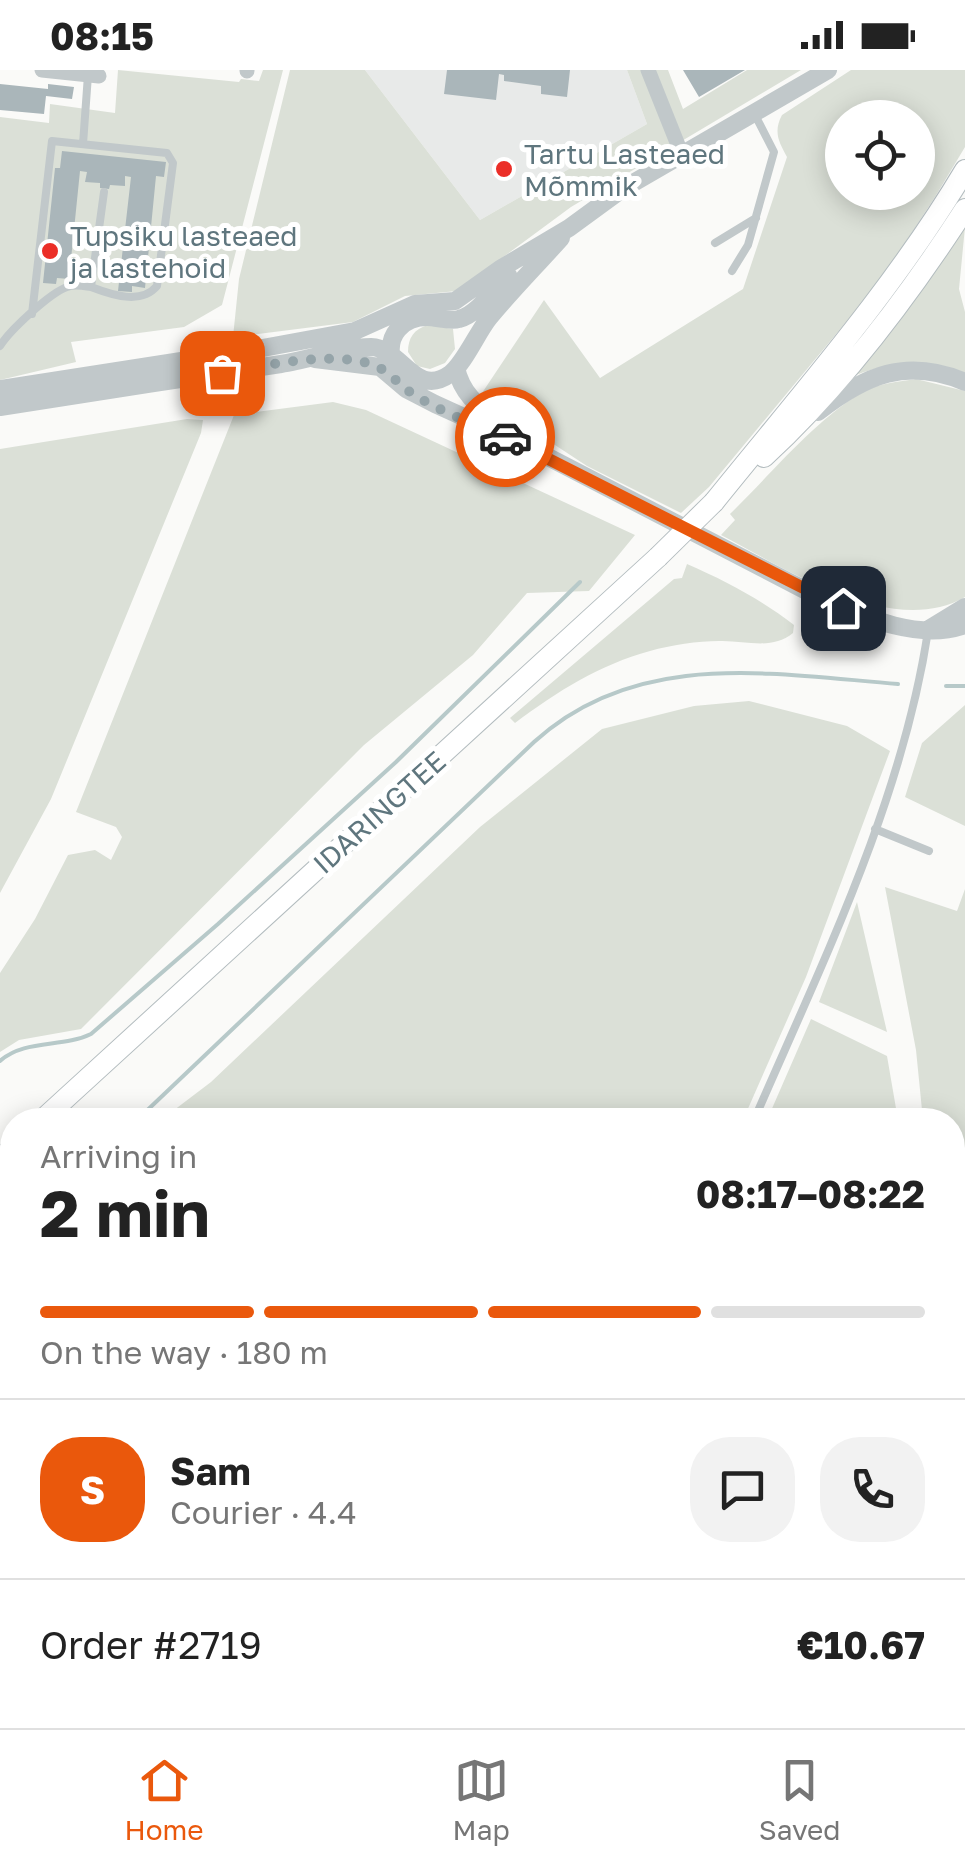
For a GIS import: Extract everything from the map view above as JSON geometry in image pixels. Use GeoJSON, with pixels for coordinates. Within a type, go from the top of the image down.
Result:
{"type":"FeatureCollection","features":[{"type":"Feature","properties":{"kind":"main road","name":"IDARINGTEE"},"geometry":{"type":"LineString","coordinates":[[714,502],[844,342],[935,220],[965,170]]}},
{"type":"Feature","properties":{"kind":"main road","name":"IDARINGTEE"},"geometry":{"type":"LineString","coordinates":[[56,1108],[786,437],[930,263],[965,209]]}},
{"type":"Feature","properties":{"kind":"street"},"geometry":{"type":"LineString","coordinates":[[42,70],[93,76]]}},
{"type":"Feature","properties":{"kind":"street"},"geometry":{"type":"LineString","coordinates":[[648,70],[682,156]]}},
{"type":"Feature","properties":{"kind":"street"},"geometry":{"type":"LineString","coordinates":[[0,389],[304,340],[355,330],[415,304],[456,301],[570,228],[621,190],[828,70]]}},
{"type":"Feature","properties":{"kind":"street"},"geometry":{"type":"LineString","coordinates":[[0,406],[315,360],[373,347],[390,352],[418,378],[434,380],[448,376],[488,320],[570,228]]}},
{"type":"Feature","properties":{"kind":"street"},"geometry":{"type":"LineString","coordinates":[[396,380],[390,352],[392,338],[400,326],[414,318],[460,319],[472,312],[527,252]]}},
{"type":"Feature","properties":{"kind":"street"},"geometry":{"type":"LineString","coordinates":[[440,304],[460,319],[466,340],[460,361],[460,386],[470,399],[515,432],[523,444]]}},
{"type":"Feature","properties":{"kind":"street"},"geometry":{"type":"LineString","coordinates":[[315,360],[367,364],[435,404],[523,444],[820,598],[866,617],[929,630],[965,625]]}},
{"type":"Feature","properties":{"kind":"street"},"geometry":{"type":"LineString","coordinates":[[786,437],[830,402],[871,377],[911,370],[965,382]]}},
{"type":"Feature","properties":{"kind":"street"},"geometry":{"type":"LineString","coordinates":[[929,630],[965,607]]}},
{"type":"Feature","properties":{"kind":"lane"},"geometry":{"type":"LineString","coordinates":[[83,144],[93,76]]}},
{"type":"Feature","properties":{"kind":"lane"},"geometry":{"type":"LineString","coordinates":[[732,271],[748,245],[774,152],[754,113]]}},
{"type":"Feature","properties":{"kind":"lane"},"geometry":{"type":"LineString","coordinates":[[0,346],[8,334],[32,314],[62,288],[92,287],[132,297],[150,294],[157,286],[172,164],[167,153],[52,140],[32,314]]}},
{"type":"Feature","properties":{"kind":"lane"},"geometry":{"type":"LineString","coordinates":[[92,287],[104,192]]}},
{"type":"Feature","properties":{"kind":"lane"},"geometry":{"type":"LineString","coordinates":[[715,243],[756,218]]}},
{"type":"Feature","properties":{"kind":"lane"},"geometry":{"type":"LineString","coordinates":[[759,1108],[875,829],[920,682],[929,630]]}},
{"type":"Feature","properties":{"kind":"lane"},"geometry":{"type":"LineString","coordinates":[[875,829],[930,851]]}},
{"type":"Feature","properties":{"kind":"shaded area"},"geometry":{"type":"Polygon","coordinates":[[[118,70],[239,82],[259,81],[263,70],[283,70],[222,305],[184,327],[71,342],[76,362],[0,380],[0,117],[49,123],[50,104],[115,113],[118,70]]]}},
{"type":"Feature","properties":{"kind":"shaded area"},"geometry":{"type":"Polygon","coordinates":[[[290,70],[365,70],[480,220],[647,124],[627,70],[668,70],[683,109],[747,70],[801,70],[571,207],[457,291],[405,296],[353,322],[233,337],[239,279],[290,70]]]}},
{"type":"Feature","properties":{"kind":"shaded area","name":"Tartu Lasteaed Mõmmik"},"geometry":{"type":"Polygon","coordinates":[[[365,70],[627,70],[647,124],[480,220],[365,70]]]}},
{"type":"Feature","properties":{"kind":"shaded area"},"geometry":{"type":"Polygon","coordinates":[[[851,70],[965,70],[965,147],[935,197],[935,100],[825,100],[825,210],[927,210],[881,280],[709,487],[681,513],[587,466],[480,396],[544,300],[600,378],[743,289],[787,157],[780,142],[782,115],[851,70]]]}},
{"type":"Feature","properties":{"kind":"shaded area"},"geometry":{"type":"Polygon","coordinates":[[[965,227],[959,289],[965,312],[965,373],[910,363],[856,375],[965,227]]]}},
{"type":"Feature","properties":{"kind":"shaded area"},"geometry":{"type":"Polygon","coordinates":[[[428,325],[453,329],[455,349],[445,363],[430,369],[417,366],[408,352],[413,335],[428,325]]]}},
{"type":"Feature","properties":{"kind":"shaded area"},"geometry":{"type":"Polygon","coordinates":[[[916,379],[965,391],[965,597],[936,608],[905,610],[873,605],[808,581],[721,535],[735,520],[730,514],[829,416],[869,389],[916,379]]]}},
{"type":"Feature","properties":{"kind":"shaded area"},"geometry":{"type":"Polygon","coordinates":[[[333,402],[366,410],[635,535],[589,591],[527,593],[473,655],[364,745],[81,1029],[19,1040],[0,1052],[0,973],[35,919],[68,855],[95,850],[111,860],[122,837],[116,827],[76,812],[234,415],[333,402]]]}},
{"type":"Feature","properties":{"kind":"shaded area"},"geometry":{"type":"Polygon","coordinates":[[[187,419],[203,420],[201,433],[51,799],[0,893],[0,449],[187,419]]]}},
{"type":"Feature","properties":{"kind":"shaded area"},"geometry":{"type":"Polygon","coordinates":[[[687,564],[768,607],[794,625],[793,633],[776,642],[702,642],[650,651],[580,680],[515,723],[510,718],[674,579],[682,578],[687,564]]]}},
{"type":"Feature","properties":{"kind":"shaded area"},"geometry":{"type":"Polygon","coordinates":[[[749,701],[847,726],[890,751],[806,977],[748,1108],[177,1108],[211,1082],[480,827],[602,729],[694,706],[749,701]]]}},
{"type":"Feature","properties":{"kind":"shaded area"},"geometry":{"type":"Polygon","coordinates":[[[965,705],[965,826],[905,797],[922,743],[965,705]]]}},
{"type":"Feature","properties":{"kind":"shaded area"},"geometry":{"type":"Polygon","coordinates":[[[885,887],[957,911],[965,889],[965,1108],[922,1108],[916,1050],[885,887]]]}},
{"type":"Feature","properties":{"kind":"shaded area"},"geometry":{"type":"Polygon","coordinates":[[[857,902],[887,1032],[819,1002],[857,902]]]}},
{"type":"Feature","properties":{"kind":"shaded area"},"geometry":{"type":"Polygon","coordinates":[[[811,1019],[887,1056],[896,1108],[772,1108],[811,1019]]]}},
{"type":"Feature","properties":{"kind":"building"},"geometry":{"type":"Polygon","coordinates":[[[447,70],[570,70],[567,97],[541,94],[541,86],[504,81],[504,75],[499,74],[496,100],[444,94],[447,70]]]}},
{"type":"Feature","properties":{"kind":"building"},"geometry":{"type":"Polygon","coordinates":[[[683,70],[745,70],[699,97],[683,70]]]}},
{"type":"Feature","properties":{"kind":"building"},"geometry":{"type":"Polygon","coordinates":[[[0,84],[48,89],[48,84],[74,87],[72,99],[46,96],[44,114],[0,110],[0,84]]]}},
{"type":"Feature","properties":{"kind":"building"},"geometry":{"type":"Polygon","coordinates":[[[62,151],[166,162],[164,177],[156,176],[145,288],[132,286],[132,292],[118,291],[131,177],[125,176],[125,186],[100,188],[100,183],[85,182],[87,172],[80,171],[69,279],[43,283],[55,168],[60,168],[62,151]]]}},
{"type":"Feature","properties":{"kind":"waterway"},"geometry":{"type":"LineString","coordinates":[[0,1061],[21,1049],[91,1034],[396,762],[580,582]]}},
{"type":"Feature","properties":{"kind":"waterway"},"geometry":{"type":"LineString","coordinates":[[150,1108],[534,742],[574,712],[617,692],[661,680],[707,674],[755,673],[898,684]]}},
{"type":"Feature","properties":{"kind":"waterway"},"geometry":{"type":"LineString","coordinates":[[946,686],[965,686]]}},
{"type":"Feature","properties":{"kind":"way so far"},"geometry":{"type":"LineString","coordinates":[[222,373],[315,360],[367,364],[380,368],[406,389],[505,437]]}},
{"type":"Feature","properties":{"kind":"place","name":"Tartu Lasteaed Mõmmik"},"geometry":{"type":"Point","coordinates":[504,169]}},
{"type":"Feature","properties":{"kind":"place","name":"Tupsiku lasteaed ja lastehoid"},"geometry":{"type":"Point","coordinates":[50,251]}},
{"type":"Feature","properties":{"kind":"route"},"geometry":{"type":"LineString","coordinates":[[505,437],[843,608]]}}]}
